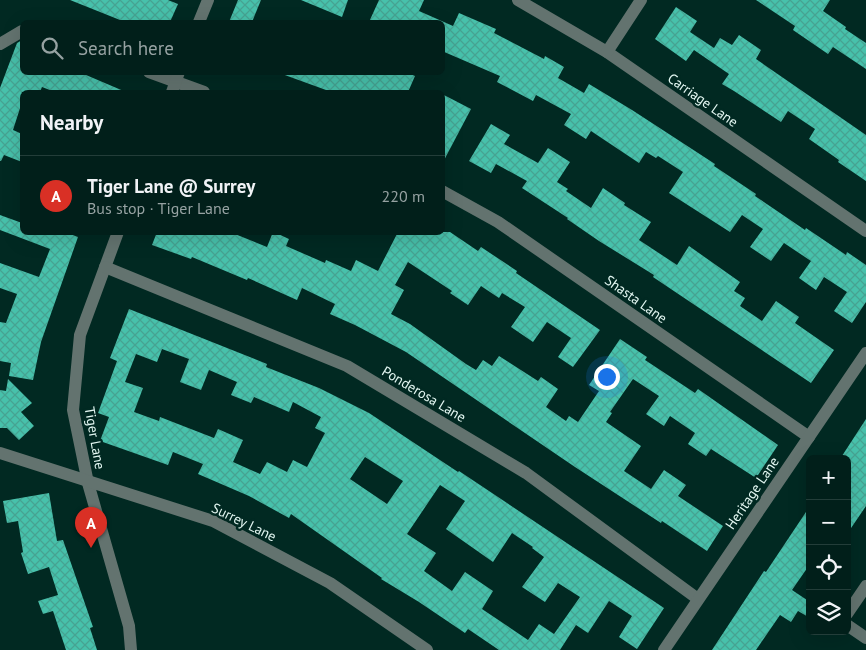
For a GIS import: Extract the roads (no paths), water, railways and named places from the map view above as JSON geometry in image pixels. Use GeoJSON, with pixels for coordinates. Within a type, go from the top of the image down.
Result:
{"type":"FeatureCollection","features":[{"type":"Feature","properties":{"kind":"street"},"geometry":{"type":"LineString","coordinates":[[200,20],[208,0]]}},
{"type":"Feature","properties":{"kind":"street","name":"Carriage Lane"},"geometry":{"type":"LineString","coordinates":[[518,0],[607,52],[866,231]]}},
{"type":"Feature","properties":{"kind":"street"},"geometry":{"type":"LineString","coordinates":[[607,52],[641,0]]}},
{"type":"Feature","properties":{"kind":"street"},"geometry":{"type":"LineString","coordinates":[[0,44],[20,32]]}},
{"type":"Feature","properties":{"kind":"street"},"geometry":{"type":"LineString","coordinates":[[157,75],[198,90]]}},
{"type":"Feature","properties":{"kind":"street","name":"Shasta Lane"},"geometry":{"type":"LineString","coordinates":[[445,193],[498,222],[809,437]]}},
{"type":"Feature","properties":{"kind":"street","name":"Tiger Lane"},"geometry":{"type":"LineString","coordinates":[[117,235],[80,335],[73,410],[88,482],[129,626],[131,650]]}},
{"type":"Feature","properties":{"kind":"street","name":"Ponderosa Lane"},"geometry":{"type":"LineString","coordinates":[[105,267],[347,366],[526,473],[698,599]]}},
{"type":"Feature","properties":{"kind":"street","name":"Heritage Lane"},"geometry":{"type":"LineString","coordinates":[[666,649],[698,599],[866,354]]}},
{"type":"Feature","properties":{"kind":"street","name":"Surrey Lane"},"geometry":{"type":"LineString","coordinates":[[0,453],[214,521],[330,583],[427,650]]}},
{"type":"Feature","properties":{"kind":"street"},"geometry":{"type":"LineString","coordinates":[[851,608],[866,586]]}},
{"type":"Feature","properties":{"kind":"street"},"geometry":{"type":"LineString","coordinates":[[851,628],[866,638]]}},
{"type":"Feature","properties":{"kind":"place","name":"Tiger Lane @ Surrey"},"geometry":{"type":"Point","coordinates":[91,548]}}]}
